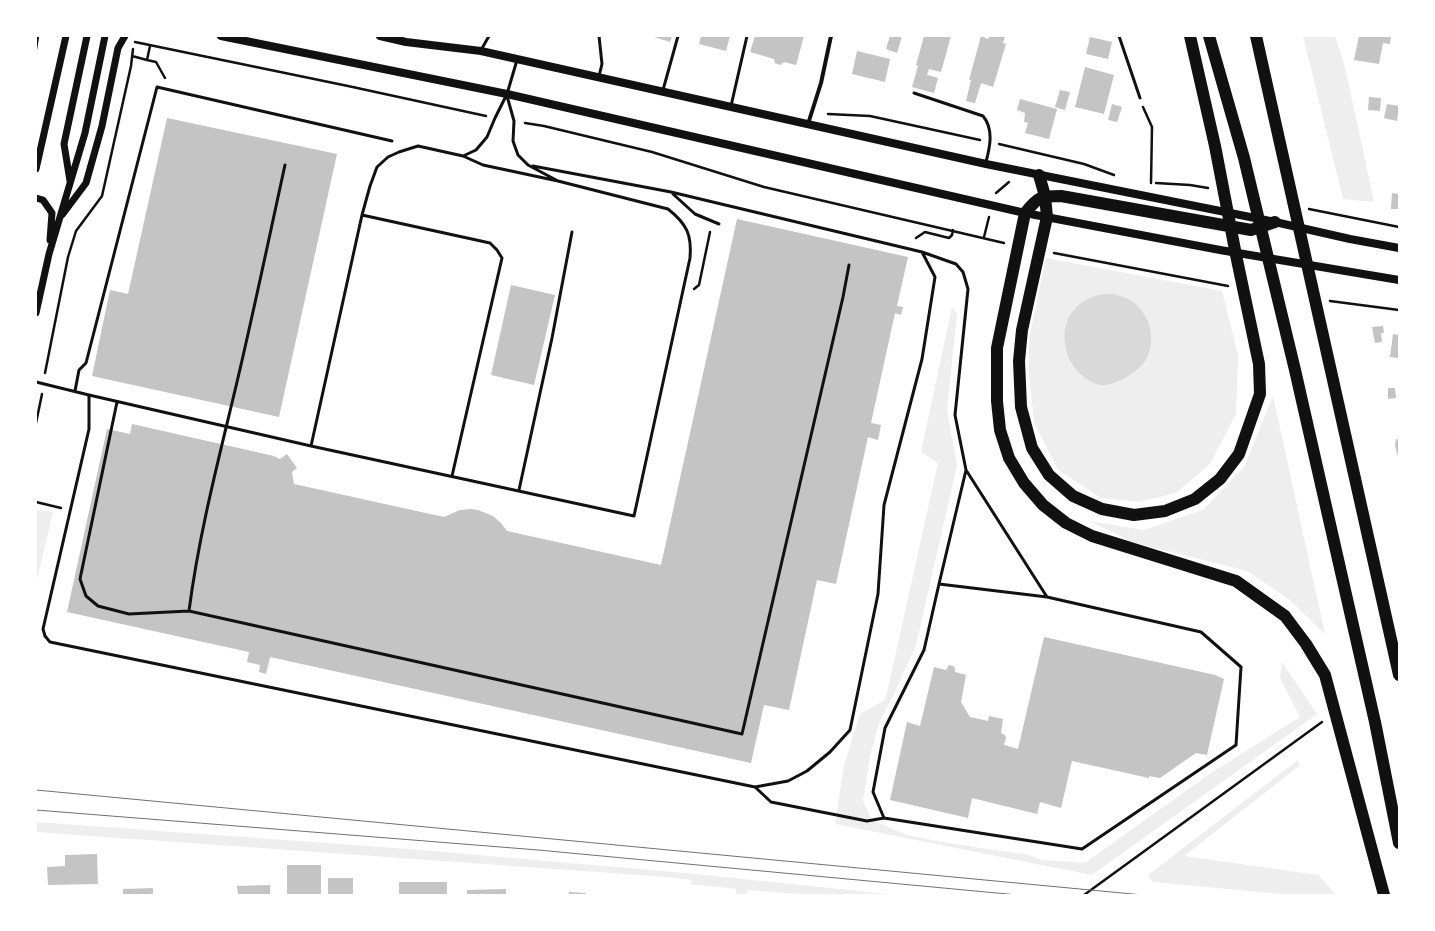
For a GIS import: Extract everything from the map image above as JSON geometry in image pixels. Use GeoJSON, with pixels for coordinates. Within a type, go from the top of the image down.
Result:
{"type":"FeatureCollection","features":[{"type":"Feature","properties":{"kind":"highway"},"geometry":{"type":"LineString","coordinates":[[1039,176],[1045,196],[1047,217],[1022,330],[1019,361],[1021,407],[1032,448],[1049,475],[1073,496],[1102,509],[1134,515],[1165,511],[1195,499],[1220,480],[1239,454],[1260,394],[1259,364],[1215,146],[1190,36]]}},
{"type":"Feature","properties":{"kind":"highway"},"geometry":{"type":"LineString","coordinates":[[1209,36],[1244,158],[1295,370],[1375,722],[1399,844]]}},
{"type":"Feature","properties":{"kind":"highway"},"geometry":{"type":"LineString","coordinates":[[1256,36],[1399,675]]}},
{"type":"Feature","properties":{"kind":"highway"},"geometry":{"type":"LineString","coordinates":[[1275,222],[1251,230],[1061,196],[1045,196],[1033,203],[1025,213],[997,348],[997,401],[1000,430],[1009,458],[1024,483],[1043,505],[1066,523],[1092,536],[1236,581],[1284,616],[1306,644],[1325,675],[1383,893]]}},
{"type":"Feature","properties":{"kind":"main road"},"geometry":{"type":"LineString","coordinates":[[221,36],[507,94],[1025,213],[1220,250],[1399,280]]}},
{"type":"Feature","properties":{"kind":"main road"},"geometry":{"type":"LineString","coordinates":[[380,36],[406,42],[481,51],[1039,176],[1399,248]]}},
{"type":"Feature","properties":{"kind":"street"},"geometry":{"type":"LineString","coordinates":[[36,169],[66,36]]}},
{"type":"Feature","properties":{"kind":"street"},"geometry":{"type":"LineString","coordinates":[[70,183],[64,144],[87,36]]}},
{"type":"Feature","properties":{"kind":"street"},"geometry":{"type":"LineString","coordinates":[[36,313],[49,254],[85,133],[105,36]]}},
{"type":"Feature","properties":{"kind":"street"},"geometry":{"type":"LineString","coordinates":[[60,218],[86,183],[102,126],[118,48],[125,36]]}},
{"type":"Feature","properties":{"kind":"street"},"geometry":{"type":"LineString","coordinates":[[807,125],[821,83],[831,36]]}},
{"type":"Feature","properties":{"kind":"street"},"geometry":{"type":"LineString","coordinates":[[36,198],[43,200],[52,213],[49,254]]}},
{"type":"Feature","properties":{"kind":"lane"},"geometry":{"type":"LineString","coordinates":[[481,51],[488,36]]}},
{"type":"Feature","properties":{"kind":"lane"},"geometry":{"type":"LineString","coordinates":[[598,77],[602,64],[599,36]]}},
{"type":"Feature","properties":{"kind":"lane"},"geometry":{"type":"LineString","coordinates":[[662,92],[678,36]]}},
{"type":"Feature","properties":{"kind":"lane"},"geometry":{"type":"LineString","coordinates":[[731,108],[747,36]]}},
{"type":"Feature","properties":{"kind":"lane"},"geometry":{"type":"LineString","coordinates":[[1119,36],[1140,98]]}},
{"type":"Feature","properties":{"kind":"lane"},"geometry":{"type":"LineString","coordinates":[[463,156],[476,150],[487,137],[507,94],[517,59]]}},
{"type":"Feature","properties":{"kind":"lane"},"geometry":{"type":"LineString","coordinates":[[75,391],[79,370],[86,363],[157,87],[392,140]]}},
{"type":"Feature","properties":{"kind":"lane"},"geometry":{"type":"LineString","coordinates":[[914,93],[983,116],[988,121],[991,142],[986,164]]}},
{"type":"Feature","properties":{"kind":"lane"},"geometry":{"type":"LineString","coordinates":[[507,94],[514,121],[513,141],[518,155],[528,165],[558,181]]}},
{"type":"Feature","properties":{"kind":"lane"},"geometry":{"type":"LineString","coordinates":[[36,382],[75,391],[89,396],[311,446],[634,516],[690,258],[691,244],[688,230],[680,218],[668,209],[558,181],[483,164],[463,156],[418,146],[388,157],[377,167],[362,215],[311,446]]}},
{"type":"Feature","properties":{"kind":"lane"},"geometry":{"type":"LineString","coordinates":[[189,611],[199,548],[285,165]]}},
{"type":"Feature","properties":{"kind":"lane"},"geometry":{"type":"LineString","coordinates":[[528,165],[671,192],[922,252],[956,264],[963,272],[968,288],[955,415],[966,470],[1047,597]]}},
{"type":"Feature","properties":{"kind":"lane"},"geometry":{"type":"LineString","coordinates":[[671,192],[695,214],[719,224]]}},
{"type":"Feature","properties":{"kind":"lane"},"geometry":{"type":"LineString","coordinates":[[362,215],[490,243],[498,250],[502,258],[452,476]]}},
{"type":"Feature","properties":{"kind":"lane"},"geometry":{"type":"LineString","coordinates":[[519,490],[552,338],[572,232]]}},
{"type":"Feature","properties":{"kind":"lane"},"geometry":{"type":"LineString","coordinates":[[89,396],[89,429],[43,629],[45,636],[50,642],[755,787],[788,781],[807,771],[830,752],[850,730],[878,594],[884,505],[922,358],[935,277],[922,252]]}},
{"type":"Feature","properties":{"kind":"lane"},"geometry":{"type":"LineString","coordinates":[[117,402],[80,579],[86,596],[98,606],[129,614],[189,611],[742,734],[843,297],[849,265]]}},
{"type":"Feature","properties":{"kind":"lane"},"geometry":{"type":"LineString","coordinates":[[884,818],[873,792],[884,728],[924,650],[938,584],[966,470]]}},
{"type":"Feature","properties":{"kind":"lane"},"geometry":{"type":"LineString","coordinates":[[755,787],[771,802],[867,821],[884,818],[1082,849],[1236,745],[1241,667],[1201,632],[1047,597],[938,584]]}},
{"type":"Feature","properties":{"kind":"path"},"geometry":{"type":"LineString","coordinates":[[36,49],[38,36]]}},
{"type":"Feature","properties":{"kind":"path"},"geometry":{"type":"LineString","coordinates":[[36,423],[68,257],[76,231],[102,196],[132,56],[133,42],[356,87],[495,118]]}},
{"type":"Feature","properties":{"kind":"path"},"geometry":{"type":"LineString","coordinates":[[147,60],[150,46]]}},
{"type":"Feature","properties":{"kind":"path"},"geometry":{"type":"LineString","coordinates":[[132,56],[156,62],[171,90]]}},
{"type":"Feature","properties":{"kind":"path"},"geometry":{"type":"LineString","coordinates":[[1140,98],[1152,127],[1151,183]]}},
{"type":"Feature","properties":{"kind":"path"},"geometry":{"type":"LineString","coordinates":[[811,112],[870,116],[1084,164],[1118,176]]}},
{"type":"Feature","properties":{"kind":"path"},"geometry":{"type":"LineString","coordinates":[[514,121],[544,126],[652,152],[764,187],[1017,246]]}},
{"type":"Feature","properties":{"kind":"path"},"geometry":{"type":"LineString","coordinates":[[1145,182],[1190,185],[1213,189]]}},
{"type":"Feature","properties":{"kind":"path"},"geometry":{"type":"LineString","coordinates":[[1304,208],[1399,227]]}},
{"type":"Feature","properties":{"kind":"path"},"geometry":{"type":"LineString","coordinates":[[684,289],[690,291],[699,285],[712,221]]}},
{"type":"Feature","properties":{"kind":"path"},"geometry":{"type":"LineString","coordinates":[[910,237],[917,238],[925,232],[949,238],[952,235],[953,230]]}},
{"type":"Feature","properties":{"kind":"path"},"geometry":{"type":"LineString","coordinates":[[1040,250],[1232,287]]}},
{"type":"Feature","properties":{"kind":"path"},"geometry":{"type":"LineString","coordinates":[[1323,300],[1399,310]]}},
{"type":"Feature","properties":{"kind":"path"},"geometry":{"type":"LineString","coordinates":[[36,502],[70,510]]}},
{"type":"Feature","properties":{"kind":"path"},"geometry":{"type":"LineString","coordinates":[[1084,895],[1322,722]]}},
{"type":"Feature","properties":{"kind":"shaded area"},"geometry":{"type":"Polygon","coordinates":[[[1303,36],[1335,36],[1345,67],[1374,202],[1343,199],[1303,36]]]}},
{"type":"Feature","properties":{"kind":"shaded area"},"geometry":{"type":"Polygon","coordinates":[[[1046,258],[1222,291],[1238,355],[1236,414],[1210,464],[1176,493],[1139,502],[1101,498],[1058,470],[1034,422],[1029,373],[1029,339],[1046,258]]]}},
{"type":"Feature","properties":{"kind":"shaded area"},"geometry":{"type":"Polygon","coordinates":[[[1113,294],[1130,300],[1144,313],[1150,331],[1150,350],[1147,358],[1134,372],[1121,380],[1106,385],[1100,385],[1084,377],[1070,360],[1064,339],[1065,328],[1075,308],[1084,301],[1098,295],[1113,294]]]}},
{"type":"Feature","properties":{"kind":"shaded area"},"geometry":{"type":"Polygon","coordinates":[[[952,307],[957,314],[947,410],[957,465],[916,645],[879,723],[870,756],[863,801],[872,820],[907,835],[948,843],[1029,855],[1042,860],[1085,863],[1211,773],[1300,717],[1280,678],[1282,662],[1317,714],[1092,875],[835,824],[844,765],[860,714],[885,700],[891,675],[938,463],[921,452],[952,307]]]}},
{"type":"Feature","properties":{"kind":"shaded area"},"geometry":{"type":"Polygon","coordinates":[[[1273,396],[1325,634],[1290,600],[1247,571],[1132,542],[1089,521],[1144,530],[1203,510],[1244,467],[1273,396]]]}},
{"type":"Feature","properties":{"kind":"shaded area"},"geometry":{"type":"Polygon","coordinates":[[[36,510],[53,512],[36,584],[36,510]]]}},
{"type":"Feature","properties":{"kind":"shaded area"},"geometry":{"type":"Polygon","coordinates":[[[1298,760],[1299,766],[1184,856],[1319,875],[1336,895],[1293,895],[1153,882],[1148,875],[1298,760]]]}},
{"type":"Feature","properties":{"kind":"shaded area"},"geometry":{"type":"Polygon","coordinates":[[[36,822],[409,849],[696,874],[897,895],[816,895],[747,890],[747,895],[736,895],[736,889],[690,884],[692,880],[668,877],[36,832],[36,822]]]}},
{"type":"Feature","properties":{"kind":"building"},"geometry":{"type":"Polygon","coordinates":[[[651,36],[672,36],[670,42],[651,36]]]}},
{"type":"Feature","properties":{"kind":"building"},"geometry":{"type":"Polygon","coordinates":[[[701,36],[730,36],[726,51],[699,44],[701,36]]]}},
{"type":"Feature","properties":{"kind":"building"},"geometry":{"type":"Polygon","coordinates":[[[755,36],[804,36],[796,65],[784,62],[780,65],[775,63],[774,59],[750,52],[755,36]]]}},
{"type":"Feature","properties":{"kind":"building"},"geometry":{"type":"Polygon","coordinates":[[[890,36],[902,36],[897,53],[886,49],[890,36]]]}},
{"type":"Feature","properties":{"kind":"building"},"geometry":{"type":"Polygon","coordinates":[[[924,36],[951,36],[941,72],[929,69],[927,75],[938,78],[934,93],[912,87],[924,36]]]}},
{"type":"Feature","properties":{"kind":"building"},"geometry":{"type":"Polygon","coordinates":[[[981,36],[988,39],[989,36],[1005,36],[1003,43],[1006,44],[993,87],[981,83],[975,103],[966,101],[971,80],[969,80],[981,36]]]}},
{"type":"Feature","properties":{"kind":"building"},"geometry":{"type":"Polygon","coordinates":[[[1359,36],[1391,36],[1390,44],[1383,43],[1379,64],[1354,60],[1359,36]]]}},
{"type":"Feature","properties":{"kind":"building"},"geometry":{"type":"Polygon","coordinates":[[[1090,37],[1112,42],[1108,59],[1086,54],[1090,37]]]}},
{"type":"Feature","properties":{"kind":"building"},"geometry":{"type":"Polygon","coordinates":[[[857,51],[890,59],[885,82],[852,74],[857,51]]]}},
{"type":"Feature","properties":{"kind":"building"},"geometry":{"type":"Polygon","coordinates":[[[1085,67],[1114,75],[1104,114],[1075,107],[1085,67]]]}},
{"type":"Feature","properties":{"kind":"building"},"geometry":{"type":"Polygon","coordinates":[[[1060,90],[1070,92],[1065,110],[1055,107],[1060,90]]]}},
{"type":"Feature","properties":{"kind":"building"},"geometry":{"type":"Polygon","coordinates":[[[1369,97],[1381,98],[1380,111],[1368,110],[1369,97]]]}},
{"type":"Feature","properties":{"kind":"building"},"geometry":{"type":"Polygon","coordinates":[[[1020,99],[1057,109],[1049,139],[1025,133],[1028,123],[1024,122],[1025,113],[1017,110],[1020,99]]]}},
{"type":"Feature","properties":{"kind":"building"},"geometry":{"type":"Polygon","coordinates":[[[1112,104],[1122,107],[1117,122],[1108,120],[1112,104]]]}},
{"type":"Feature","properties":{"kind":"building"},"geometry":{"type":"Polygon","coordinates":[[[1387,104],[1399,106],[1397,121],[1384,118],[1387,104]]]}},
{"type":"Feature","properties":{"kind":"building"},"geometry":{"type":"Polygon","coordinates":[[[167,118],[337,154],[279,417],[92,376],[110,290],[128,294],[167,118]]]}},
{"type":"Feature","properties":{"kind":"building"},"geometry":{"type":"Polygon","coordinates":[[[1392,193],[1399,194],[1399,209],[1391,209],[1392,193]]]}},
{"type":"Feature","properties":{"kind":"building"},"geometry":{"type":"Polygon","coordinates":[[[737,219],[908,257],[897,306],[903,307],[901,315],[895,313],[871,423],[881,425],[878,440],[868,437],[836,584],[817,580],[789,710],[764,705],[751,763],[270,657],[266,674],[259,672],[260,665],[247,662],[249,652],[67,612],[107,429],[130,434],[132,424],[274,456],[280,459],[287,454],[297,468],[292,472],[294,484],[444,517],[460,510],[478,510],[493,516],[507,531],[661,565],[737,219]]]}},
{"type":"Feature","properties":{"kind":"building"},"geometry":{"type":"Polygon","coordinates":[[[511,285],[555,295],[534,385],[491,375],[511,285]]]}},
{"type":"Feature","properties":{"kind":"building"},"geometry":{"type":"Polygon","coordinates":[[[1383,326],[1384,333],[1381,333],[1382,342],[1375,343],[1372,327],[1383,326]]]}},
{"type":"Feature","properties":{"kind":"building"},"geometry":{"type":"Polygon","coordinates":[[[1393,334],[1399,335],[1399,358],[1390,357],[1393,334]]]}},
{"type":"Feature","properties":{"kind":"building"},"geometry":{"type":"Polygon","coordinates":[[[1388,388],[1395,388],[1396,398],[1388,399],[1388,388]]]}},
{"type":"Feature","properties":{"kind":"building"},"geometry":{"type":"Polygon","coordinates":[[[1396,439],[1399,440],[1399,460],[1395,446],[1396,439]]]}},
{"type":"Feature","properties":{"kind":"building"},"geometry":{"type":"Polygon","coordinates":[[[1044,637],[1215,675],[1224,679],[1207,755],[1196,753],[1160,778],[1149,776],[1149,778],[1072,761],[1061,808],[1040,802],[1037,814],[972,798],[968,818],[890,800],[907,722],[920,726],[934,667],[946,670],[949,665],[953,666],[955,668],[955,672],[966,675],[961,702],[970,717],[988,721],[989,716],[1003,719],[1001,733],[1005,735],[1006,738],[1004,745],[1018,749],[1044,637]]]}},
{"type":"Feature","properties":{"kind":"building"},"geometry":{"type":"Polygon","coordinates":[[[97,854],[98,884],[48,885],[47,867],[65,866],[65,855],[97,854]]]}},
{"type":"Feature","properties":{"kind":"building"},"geometry":{"type":"Polygon","coordinates":[[[287,865],[321,865],[321,895],[287,895],[287,865]]]}},
{"type":"Feature","properties":{"kind":"building"},"geometry":{"type":"Polygon","coordinates":[[[328,878],[353,878],[353,895],[328,895],[328,878]]]}},
{"type":"Feature","properties":{"kind":"building"},"geometry":{"type":"Polygon","coordinates":[[[399,882],[447,882],[447,895],[399,895],[399,882]]]}},
{"type":"Feature","properties":{"kind":"building"},"geometry":{"type":"Polygon","coordinates":[[[270,885],[270,895],[238,895],[237,886],[270,885]]]}},
{"type":"Feature","properties":{"kind":"building"},"geometry":{"type":"Polygon","coordinates":[[[153,888],[153,895],[123,895],[123,889],[153,888]]]}},
{"type":"Feature","properties":{"kind":"building"},"geometry":{"type":"Polygon","coordinates":[[[506,889],[506,895],[467,895],[467,890],[506,889]]]}},
{"type":"Feature","properties":{"kind":"building"},"geometry":{"type":"Polygon","coordinates":[[[569,892],[585,893],[585,895],[568,895],[569,892]]]}},
{"type":"Feature","properties":{"kind":"tram line"},"geometry":{"type":"LineString","coordinates":[[36,790],[1143,895]]}},
{"type":"Feature","properties":{"kind":"tram line"},"geometry":{"type":"LineString","coordinates":[[36,810],[538,850],[1018,895]]}}]}
